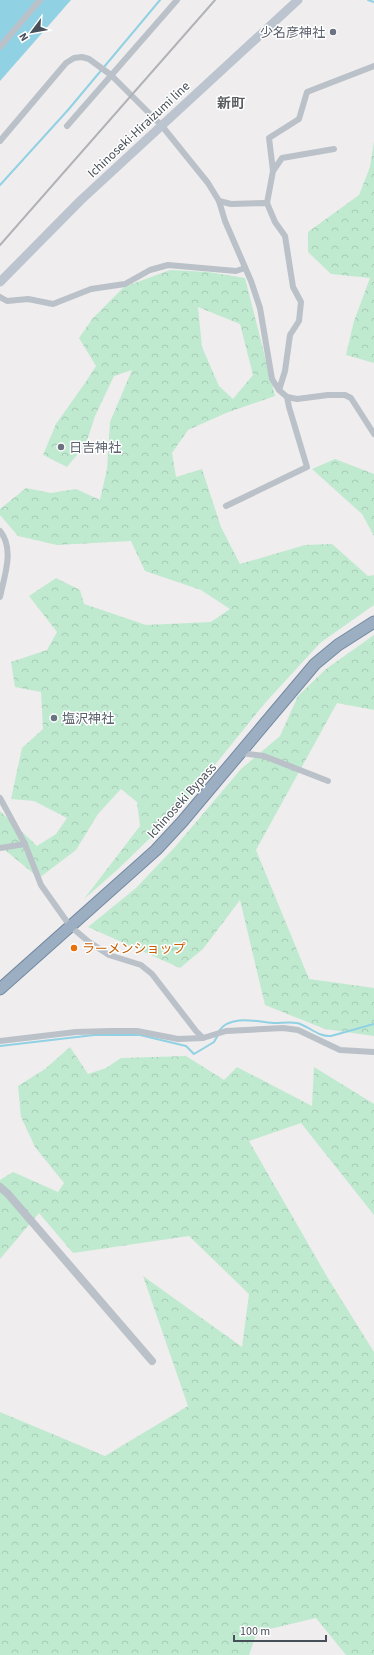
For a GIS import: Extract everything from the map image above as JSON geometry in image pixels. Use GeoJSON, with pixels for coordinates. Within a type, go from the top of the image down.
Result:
{"type":"FeatureCollection","features":[{"type":"Feature","properties":{"kind":"highway","name":"Ichinoseki Bypass"},"geometry":{"type":"LineString","coordinates":[[0,989],[156,850],[241,753],[315,664],[338,645],[374,622]]}},
{"type":"Feature","properties":{"kind":"main road","name":"Ichinoseki-Hiraizumi line"},"geometry":{"type":"LineString","coordinates":[[0,282],[81,200],[298,0]]}},
{"type":"Feature","properties":{"kind":"street"},"geometry":{"type":"LineString","coordinates":[[0,47],[40,0]]}},
{"type":"Feature","properties":{"kind":"street"},"geometry":{"type":"LineString","coordinates":[[67,126],[108,73],[177,0]]}},
{"type":"Feature","properties":{"kind":"street"},"geometry":{"type":"LineString","coordinates":[[0,141],[66,63],[74,58],[82,57],[97,64],[162,126],[208,183],[219,201],[225,221],[240,251],[244,268],[251,281],[260,308],[272,380],[279,390],[287,397],[297,399],[328,395],[345,395],[352,398],[374,434]]}},
{"type":"Feature","properties":{"kind":"street"},"geometry":{"type":"LineString","coordinates":[[274,171],[269,138],[299,119],[307,92],[374,66]]}},
{"type":"Feature","properties":{"kind":"street"},"geometry":{"type":"LineString","coordinates":[[279,390],[285,371],[290,335],[299,321],[301,302],[293,287],[284,236],[274,222],[267,203],[274,171],[282,158],[334,149]]}},
{"type":"Feature","properties":{"kind":"street"},"geometry":{"type":"LineString","coordinates":[[219,201],[231,204],[267,203]]}},
{"type":"Feature","properties":{"kind":"street"},"geometry":{"type":"LineString","coordinates":[[0,297],[7,301],[28,299],[53,304],[91,289],[125,284],[150,270],[168,265],[236,271],[244,268]]}},
{"type":"Feature","properties":{"kind":"street"},"geometry":{"type":"LineString","coordinates":[[226,506],[307,467],[287,397]]}},
{"type":"Feature","properties":{"kind":"street"},"geometry":{"type":"LineString","coordinates":[[0,531],[4,536],[8,560],[0,597]]}},
{"type":"Feature","properties":{"kind":"street"},"geometry":{"type":"LineString","coordinates":[[241,753],[264,756],[328,781]]}},
{"type":"Feature","properties":{"kind":"street"},"geometry":{"type":"LineString","coordinates":[[0,798],[26,844],[41,885],[70,926],[89,942],[109,955],[141,965],[152,974],[203,1038]]}},
{"type":"Feature","properties":{"kind":"street"},"geometry":{"type":"LineString","coordinates":[[0,848],[26,844]]}},
{"type":"Feature","properties":{"kind":"street"},"geometry":{"type":"LineString","coordinates":[[0,1041],[76,1032],[110,1031],[137,1031],[178,1038],[203,1038],[223,1032],[283,1028],[298,1030],[340,1050],[374,1052]]}},
{"type":"Feature","properties":{"kind":"street"},"geometry":{"type":"LineString","coordinates":[[0,1187],[8,1194],[152,1360]]}},
{"type":"Feature","properties":{"kind":"green space"},"geometry":{"type":"Polygon","coordinates":[[[374,141],[374,363],[346,355],[354,321],[370,278],[331,274],[308,252],[308,232],[359,195],[370,167],[374,141]]]}},
{"type":"Feature","properties":{"kind":"green space"},"geometry":{"type":"Polygon","coordinates":[[[170,270],[208,272],[245,278],[275,396],[226,413],[188,430],[172,453],[176,477],[202,469],[221,527],[240,564],[305,545],[332,544],[368,576],[374,575],[374,605],[320,643],[265,703],[176,813],[117,870],[84,899],[140,826],[137,802],[121,789],[98,814],[76,850],[39,878],[0,846],[0,811],[37,846],[56,834],[67,818],[34,801],[11,799],[22,748],[43,729],[41,692],[15,687],[11,662],[47,650],[57,632],[29,596],[56,578],[80,590],[84,604],[146,625],[211,622],[230,609],[201,590],[145,571],[131,541],[57,545],[18,536],[0,515],[0,509],[26,488],[51,493],[76,489],[100,500],[107,469],[110,422],[132,370],[114,376],[95,416],[86,444],[67,467],[43,455],[56,424],[96,366],[79,338],[93,318],[124,287],[170,270]],[[198,307],[202,347],[219,386],[233,399],[253,375],[240,324],[198,307]]]}},
{"type":"Feature","properties":{"kind":"green space"},"geometry":{"type":"Polygon","coordinates":[[[335,459],[374,474],[374,536],[362,514],[312,469],[335,459]]]}},
{"type":"Feature","properties":{"kind":"green space"},"geometry":{"type":"Polygon","coordinates":[[[374,635],[374,710],[337,703],[256,850],[309,979],[374,988],[374,1036],[325,1029],[265,1005],[240,900],[203,949],[180,968],[88,927],[136,888],[175,847],[241,769],[280,736],[298,696],[326,669],[374,635]]]}},
{"type":"Feature","properties":{"kind":"green space"},"geometry":{"type":"Polygon","coordinates":[[[70,1047],[88,1074],[106,1068],[121,1058],[186,1056],[224,1080],[237,1067],[312,1106],[314,1067],[374,1104],[374,1215],[301,1123],[249,1141],[329,1280],[374,1352],[374,1655],[346,1655],[316,1618],[257,1632],[249,1655],[0,1655],[0,1412],[105,1456],[188,1406],[143,1276],[242,1347],[249,1294],[189,1236],[73,1253],[39,1213],[0,1259],[0,1180],[13,1172],[58,1192],[64,1183],[35,1147],[21,1117],[18,1086],[45,1069],[70,1047]]]}},
{"type":"Feature","properties":{"kind":"water"},"geometry":{"type":"Polygon","coordinates":[[[0,0],[71,0],[0,81],[0,0]]]}},
{"type":"Feature","properties":{"kind":"waterway"},"geometry":{"type":"LineString","coordinates":[[0,185],[68,110],[160,0]]}},
{"type":"Feature","properties":{"kind":"waterway"},"geometry":{"type":"LineString","coordinates":[[368,0],[374,2]]}},
{"type":"Feature","properties":{"kind":"waterway"},"geometry":{"type":"LineString","coordinates":[[219,1031],[230,1022],[245,1020],[275,1023],[297,1023],[322,1035],[331,1036],[374,1024]]}},
{"type":"Feature","properties":{"kind":"waterway"},"geometry":{"type":"LineString","coordinates":[[0,1046],[94,1035],[140,1035],[186,1046],[194,1054],[214,1042],[218,1035]]}},
{"type":"Feature","properties":{"kind":"railway"},"geometry":{"type":"LineString","coordinates":[[0,245],[215,0]]}},
{"type":"Feature","properties":{"kind":"place","name":"少名彦神社"},"geometry":{"type":"Point","coordinates":[333,32]}},
{"type":"Feature","properties":{"kind":"place","name":"日吉神社"},"geometry":{"type":"Point","coordinates":[61,447]}},
{"type":"Feature","properties":{"kind":"place","name":"塩沢神社"},"geometry":{"type":"Point","coordinates":[54,718]}},
{"type":"Feature","properties":{"kind":"place","name":"ラーメンショップ"},"geometry":{"type":"Point","coordinates":[74,948]}},
{"type":"Feature","properties":{"kind":"district","name":"新町"},"geometry":{"type":"Point","coordinates":[231,103]}}]}
